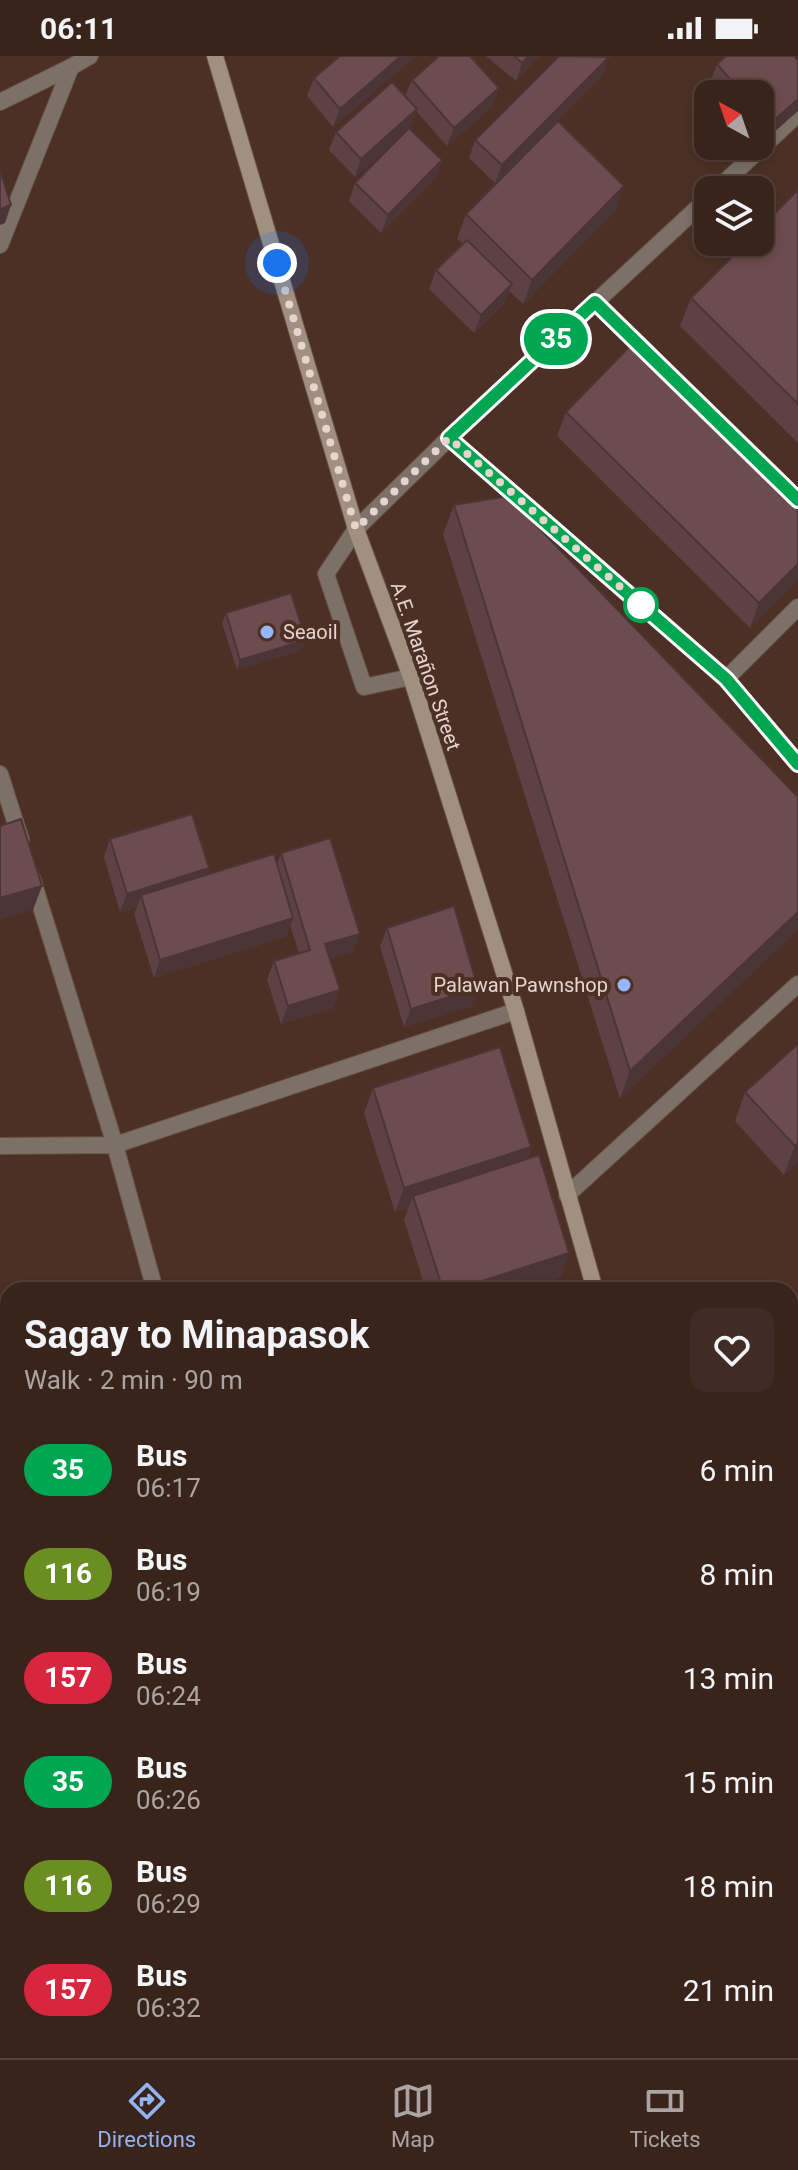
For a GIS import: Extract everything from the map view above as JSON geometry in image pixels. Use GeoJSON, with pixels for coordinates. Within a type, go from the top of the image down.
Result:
{"type":"FeatureCollection","features":[{"type":"Feature","properties":{"kind":"main road","name":"A.E. Marañon Street"},"geometry":{"type":"LineString","coordinates":[[215,56],[356,529],[411,677],[516,1011],[593,1282]]}},
{"type":"Feature","properties":{"kind":"street"},"geometry":{"type":"LineString","coordinates":[[0,102],[90,56]]}},
{"type":"Feature","properties":{"kind":"street"},"geometry":{"type":"LineString","coordinates":[[0,245],[71,67]]}},
{"type":"Feature","properties":{"kind":"street"},"geometry":{"type":"LineString","coordinates":[[732,176],[796,119]]}},
{"type":"Feature","properties":{"kind":"street"},"geometry":{"type":"LineString","coordinates":[[411,677],[364,687],[326,574],[356,529],[449,438],[694,211]]}},
{"type":"Feature","properties":{"kind":"street"},"geometry":{"type":"LineString","coordinates":[[595,302],[663,368]]}},
{"type":"Feature","properties":{"kind":"street"},"geometry":{"type":"LineString","coordinates":[[730,434],[798,500]]}},
{"type":"Feature","properties":{"kind":"street"},"geometry":{"type":"LineString","coordinates":[[449,438],[726,679],[798,764]]}},
{"type":"Feature","properties":{"kind":"street"},"geometry":{"type":"LineString","coordinates":[[726,679],[798,607]]}},
{"type":"Feature","properties":{"kind":"street"},"geometry":{"type":"LineString","coordinates":[[0,774],[115,1145],[153,1282]]}},
{"type":"Feature","properties":{"kind":"street"},"geometry":{"type":"LineString","coordinates":[[567,1195],[798,984]]}},
{"type":"Feature","properties":{"kind":"street"},"geometry":{"type":"LineString","coordinates":[[0,1146],[115,1145],[516,1011]]}},
{"type":"Feature","properties":{"kind":"building"},"geometry":{"type":"Polygon","coordinates":[[[340,56],[401,56],[340,109],[314,78],[340,56]]]}},
{"type":"Feature","properties":{"kind":"building"},"geometry":{"type":"Polygon","coordinates":[[[439,56],[470,56],[499,88],[454,128],[412,80],[439,56]]]}},
{"type":"Feature","properties":{"kind":"building"},"geometry":{"type":"Polygon","coordinates":[[[514,56],[529,56],[522,63],[514,56]]]}},
{"type":"Feature","properties":{"kind":"building"},"geometry":{"type":"Polygon","coordinates":[[[559,56],[609,57],[502,165],[475,140],[559,56]]]}},
{"type":"Feature","properties":{"kind":"building"},"geometry":{"type":"Polygon","coordinates":[[[726,56],[794,56],[798,61],[798,99],[774,120],[774,80],[731,80],[717,64],[726,56]]]}},
{"type":"Feature","properties":{"kind":"building"},"geometry":{"type":"Polygon","coordinates":[[[392,82],[417,109],[361,159],[336,132],[392,82]]]}},
{"type":"Feature","properties":{"kind":"building"},"geometry":{"type":"Polygon","coordinates":[[[558,121],[624,186],[532,280],[466,214],[558,121]]]}},
{"type":"Feature","properties":{"kind":"building"},"geometry":{"type":"Polygon","coordinates":[[[409,128],[442,160],[388,215],[355,183],[409,128]]]}},
{"type":"Feature","properties":{"kind":"building"},"geometry":{"type":"Polygon","coordinates":[[[0,170],[11,205],[0,209],[0,170]]]}},
{"type":"Feature","properties":{"kind":"building"},"geometry":{"type":"Polygon","coordinates":[[[798,190],[798,404],[691,298],[733,256],[774,256],[774,214],[798,190]]]}},
{"type":"Feature","properties":{"kind":"building"},"geometry":{"type":"Polygon","coordinates":[[[467,240],[512,284],[481,315],[436,270],[467,240]]]}},
{"type":"Feature","properties":{"kind":"building"},"geometry":{"type":"Polygon","coordinates":[[[636,340],[798,500],[798,564],[759,603],[566,412],[636,340]]]}},
{"type":"Feature","properties":{"kind":"building"},"geometry":{"type":"Polygon","coordinates":[[[508,496],[798,797],[798,912],[630,1071],[454,505],[508,496]]]}},
{"type":"Feature","properties":{"kind":"building"},"geometry":{"type":"Polygon","coordinates":[[[291,593],[306,640],[240,660],[226,613],[291,593]]]}},
{"type":"Feature","properties":{"kind":"building"},"geometry":{"type":"Polygon","coordinates":[[[192,814],[209,868],[127,894],[110,839],[192,814]]]}},
{"type":"Feature","properties":{"kind":"building"},"geometry":{"type":"Polygon","coordinates":[[[21,819],[42,886],[0,898],[0,826],[21,819]]]}},
{"type":"Feature","properties":{"kind":"building"},"geometry":{"type":"Polygon","coordinates":[[[330,838],[360,934],[325,944],[340,990],[288,1006],[274,961],[310,950],[281,853],[330,838]]]}},
{"type":"Feature","properties":{"kind":"building"},"geometry":{"type":"Polygon","coordinates":[[[274,854],[293,918],[160,960],[141,895],[274,854]]]}},
{"type":"Feature","properties":{"kind":"building"},"geometry":{"type":"Polygon","coordinates":[[[454,906],[478,988],[411,1009],[387,928],[454,906]]]}},
{"type":"Feature","properties":{"kind":"building"},"geometry":{"type":"Polygon","coordinates":[[[798,1044],[798,1143],[795,1146],[745,1092],[798,1044]]]}},
{"type":"Feature","properties":{"kind":"building"},"geometry":{"type":"Polygon","coordinates":[[[500,1047],[531,1147],[404,1188],[373,1088],[500,1047]]]}},
{"type":"Feature","properties":{"kind":"building"},"geometry":{"type":"Polygon","coordinates":[[[539,1155],[569,1253],[479,1282],[440,1282],[413,1196],[539,1155]]]}},
{"type":"Feature","properties":{"kind":"bus line","name":"35"},"geometry":{"type":"LineString","coordinates":[[798,500],[595,302],[449,438],[726,679],[798,764]]}},
{"type":"Feature","properties":{"kind":"place","name":"Seaoil"},"geometry":{"type":"Point","coordinates":[267,632]}},
{"type":"Feature","properties":{"kind":"place","name":"Palawan Pawnshop"},"geometry":{"type":"Point","coordinates":[624,985]}},
{"type":"Feature","properties":{"kind":"route"},"geometry":{"type":"LineString","coordinates":[[277,263],[356,529],[449,438],[641,605]]}}]}
